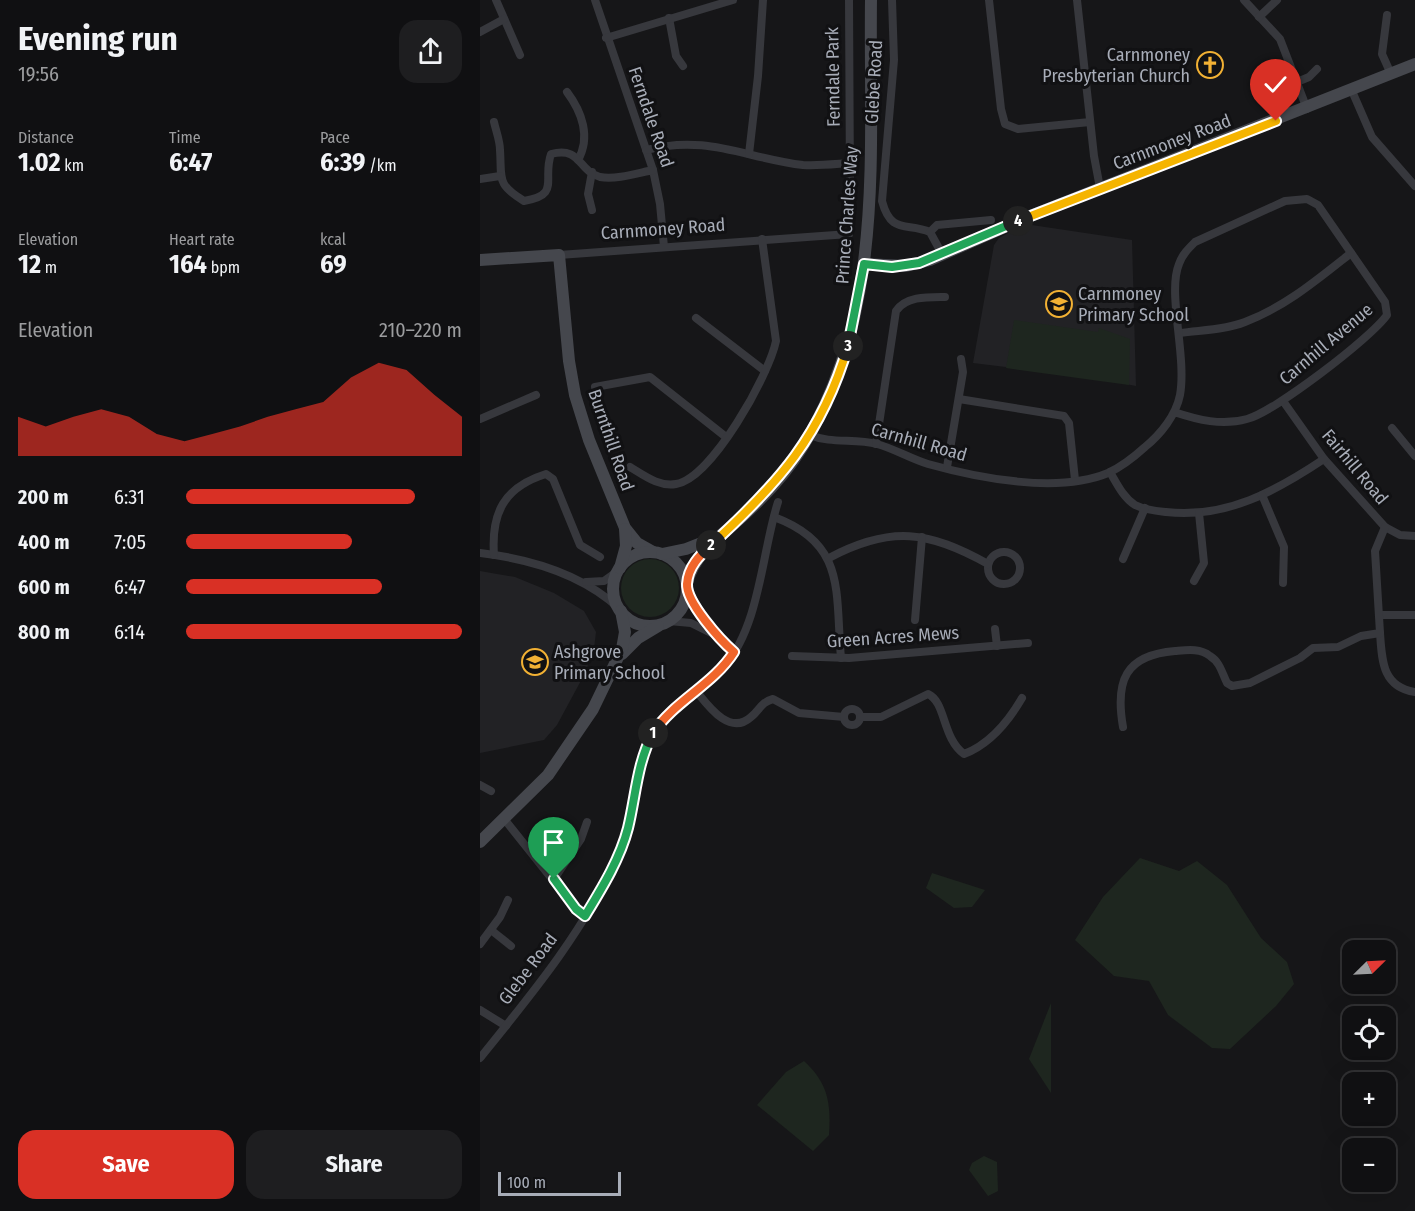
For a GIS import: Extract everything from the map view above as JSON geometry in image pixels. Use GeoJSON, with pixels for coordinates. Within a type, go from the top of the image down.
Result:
{"type":"FeatureCollection","features":[{"type":"Feature","properties":{"kind":"street"},"geometry":{"type":"LineString","coordinates":[[496,0],[520,55]]}},
{"type":"Feature","properties":{"kind":"street","name":"Ferndale Road"},"geometry":{"type":"LineString","coordinates":[[596,0],[606,38],[653,170],[660,204],[663,247]]}},
{"type":"Feature","properties":{"kind":"street"},"geometry":{"type":"LineString","coordinates":[[606,38],[734,0]]}},
{"type":"Feature","properties":{"kind":"street"},"geometry":{"type":"LineString","coordinates":[[749,154],[758,76],[763,0]]}},
{"type":"Feature","properties":{"kind":"street","name":"Ferndale Park"},"geometry":{"type":"LineString","coordinates":[[849,0],[850,189]]}},
{"type":"Feature","properties":{"kind":"street","name":"Prince Charles Way"},"geometry":{"type":"LineString","coordinates":[[687,585],[695,561],[776,483],[810,435],[843,364],[853,332],[864,264],[869,206],[872,0]]}},
{"type":"Feature","properties":{"kind":"street","name":"Glebe Road"},"geometry":{"type":"LineString","coordinates":[[892,0],[894,60],[882,201],[885,212],[898,225],[930,232]]}},
{"type":"Feature","properties":{"kind":"street"},"geometry":{"type":"LineString","coordinates":[[989,0],[1001,109],[1005,124],[1018,129],[1090,122]]}},
{"type":"Feature","properties":{"kind":"street"},"geometry":{"type":"LineString","coordinates":[[1077,0],[1090,122],[1100,188]]}},
{"type":"Feature","properties":{"kind":"street"},"geometry":{"type":"LineString","coordinates":[[1244,0],[1280,39],[1307,109]]}},
{"type":"Feature","properties":{"kind":"street"},"geometry":{"type":"LineString","coordinates":[[1260,17],[1277,0]]}},
{"type":"Feature","properties":{"kind":"street"},"geometry":{"type":"LineString","coordinates":[[1387,15],[1382,54],[1390,74]]}},
{"type":"Feature","properties":{"kind":"street"},"geometry":{"type":"LineString","coordinates":[[669,18],[676,56],[683,66]]}},
{"type":"Feature","properties":{"kind":"street"},"geometry":{"type":"LineString","coordinates":[[480,32],[504,19]]}},
{"type":"Feature","properties":{"kind":"street","name":"Carnmoney Road"},"geometry":{"type":"LineString","coordinates":[[864,264],[906,266],[942,254],[1100,188],[1307,109],[1415,64]]}},
{"type":"Feature","properties":{"kind":"street"},"geometry":{"type":"LineString","coordinates":[[1297,82],[1309,77],[1317,69]]}},
{"type":"Feature","properties":{"kind":"street"},"geometry":{"type":"LineString","coordinates":[[1352,91],[1372,137],[1415,186]]}},
{"type":"Feature","properties":{"kind":"street"},"geometry":{"type":"LineString","coordinates":[[567,92],[577,105],[585,137],[585,147],[578,159]]}},
{"type":"Feature","properties":{"kind":"street"},"geometry":{"type":"LineString","coordinates":[[494,122],[500,150],[500,176],[507,191],[524,201],[539,198],[546,193],[549,184],[547,165],[551,154],[567,153],[600,177],[653,170]]}},
{"type":"Feature","properties":{"kind":"street"},"geometry":{"type":"LineString","coordinates":[[646,150],[665,145],[692,143],[726,147],[804,165],[850,163]]}},
{"type":"Feature","properties":{"kind":"street"},"geometry":{"type":"LineString","coordinates":[[592,172],[588,194],[592,210]]}},
{"type":"Feature","properties":{"kind":"street"},"geometry":{"type":"LineString","coordinates":[[480,179],[500,176]]}},
{"type":"Feature","properties":{"kind":"street","name":"Carnhill Avenue"},"geometry":{"type":"LineString","coordinates":[[1307,199],[1317,205],[1385,302],[1387,315],[1381,324],[1282,401],[1246,420],[1217,423],[1174,412],[1180,396],[1182,367],[1180,333],[1175,284],[1177,266],[1184,253],[1195,242],[1285,201],[1307,199]]}},
{"type":"Feature","properties":{"kind":"street"},"geometry":{"type":"LineString","coordinates":[[942,254],[930,232],[937,225],[991,220]]}},
{"type":"Feature","properties":{"kind":"street","name":"Carnmoney Road"},"geometry":{"type":"LineString","coordinates":[[480,260],[847,234],[846,263]]}},
{"type":"Feature","properties":{"kind":"street"},"geometry":{"type":"LineString","coordinates":[[630,467],[664,484],[685,482],[703,468],[742,416],[773,355],[776,333],[762,240]]}},
{"type":"Feature","properties":{"kind":"street"},"geometry":{"type":"LineString","coordinates":[[1180,333],[1244,323],[1303,290],[1351,253]]}},
{"type":"Feature","properties":{"kind":"street","name":"Burnthill Road"},"geometry":{"type":"LineString","coordinates":[[559,255],[566,342],[575,395],[589,440],[625,528],[637,543],[657,553]]}},
{"type":"Feature","properties":{"kind":"street"},"geometry":{"type":"LineString","coordinates":[[876,444],[896,311],[900,304],[920,297],[945,297]]}},
{"type":"Feature","properties":{"kind":"street"},"geometry":{"type":"LineString","coordinates":[[696,318],[765,371]]}},
{"type":"Feature","properties":{"kind":"street"},"geometry":{"type":"LineString","coordinates":[[947,467],[963,372],[961,359]]}},
{"type":"Feature","properties":{"kind":"street"},"geometry":{"type":"LineString","coordinates":[[595,387],[650,376],[726,436]]}},
{"type":"Feature","properties":{"kind":"street"},"geometry":{"type":"LineString","coordinates":[[480,419],[536,395]]}},
{"type":"Feature","properties":{"kind":"street"},"geometry":{"type":"LineString","coordinates":[[959,399],[1064,416],[1069,423],[1075,480]]}},
{"type":"Feature","properties":{"kind":"street","name":"Fairhill Road"},"geometry":{"type":"LineString","coordinates":[[1282,401],[1324,459],[1385,527],[1400,535],[1415,536]]}},
{"type":"Feature","properties":{"kind":"street","name":"Carnhill Road"},"geometry":{"type":"LineString","coordinates":[[810,435],[827,440],[876,444],[929,464],[980,476],[1019,480],[1075,480],[1110,472],[1157,437],[1174,412]]}},
{"type":"Feature","properties":{"kind":"street"},"geometry":{"type":"LineString","coordinates":[[1392,428],[1415,456]]}},
{"type":"Feature","properties":{"kind":"street"},"geometry":{"type":"LineString","coordinates":[[1110,472],[1124,495],[1145,508],[1176,514],[1199,513],[1230,508],[1262,495],[1324,459]]}},
{"type":"Feature","properties":{"kind":"street"},"geometry":{"type":"LineString","coordinates":[[494,555],[492,534],[496,516],[505,501],[514,490],[546,474],[553,479],[580,545],[600,557]]}},
{"type":"Feature","properties":{"kind":"street"},"geometry":{"type":"LineString","coordinates":[[1262,495],[1277,524],[1284,547],[1284,583]]}},
{"type":"Feature","properties":{"kind":"street","name":"Glebe Road"},"geometry":{"type":"LineString","coordinates":[[480,1058],[563,951],[619,854],[628,828],[640,765],[655,730],[726,664],[734,652],[746,629],[778,502]]}},
{"type":"Feature","properties":{"kind":"street"},"geometry":{"type":"LineString","coordinates":[[1123,559],[1145,508]]}},
{"type":"Feature","properties":{"kind":"street"},"geometry":{"type":"LineString","coordinates":[[1194,581],[1204,563],[1199,513]]}},
{"type":"Feature","properties":{"kind":"street"},"geometry":{"type":"LineString","coordinates":[[774,517],[798,526],[829,558],[834,574],[841,658]]}},
{"type":"Feature","properties":{"kind":"street"},"geometry":{"type":"LineString","coordinates":[[1385,527],[1375,551],[1383,664],[1389,679],[1402,689],[1415,692]]}},
{"type":"Feature","properties":{"kind":"street","name":"Burnthill Road"},"geometry":{"type":"LineString","coordinates":[[619,569],[626,546],[625,528]]}},
{"type":"Feature","properties":{"kind":"street","name":"Prince Charles Way"},"geometry":{"type":"LineString","coordinates":[[657,553],[697,545],[723,534]]}},
{"type":"Feature","properties":{"kind":"street"},"geometry":{"type":"LineString","coordinates":[[829,558],[881,538],[922,537],[939,539],[988,564]]}},
{"type":"Feature","properties":{"kind":"street"},"geometry":{"type":"LineString","coordinates":[[915,620],[922,537]]}},
{"type":"Feature","properties":{"kind":"street"},"geometry":{"type":"LineString","coordinates":[[480,553],[533,564],[582,581],[596,583],[635,556],[657,553],[678,565],[714,634]]}},
{"type":"Feature","properties":{"kind":"street"},"geometry":{"type":"LineString","coordinates":[[480,842],[505,820],[548,775],[593,709],[619,657],[626,632],[614,594],[619,569]]}},
{"type":"Feature","properties":{"kind":"street"},"geometry":{"type":"LineString","coordinates":[[582,581],[600,592],[636,623],[655,626],[667,622],[691,623],[714,634],[734,652]]}},
{"type":"Feature","properties":{"kind":"street"},"geometry":{"type":"LineString","coordinates":[[619,657],[638,638],[667,622],[680,610],[687,585]]}},
{"type":"Feature","properties":{"kind":"street"},"geometry":{"type":"LineString","coordinates":[[1379,615],[1415,615]]}},
{"type":"Feature","properties":{"kind":"street"},"geometry":{"type":"LineString","coordinates":[[995,629],[997,646]]}},
{"type":"Feature","properties":{"kind":"street"},"geometry":{"type":"LineString","coordinates":[[1123,727],[1120,711],[1123,680],[1131,666],[1146,656],[1174,651],[1203,652],[1215,660],[1227,683],[1240,686],[1300,658],[1313,648],[1338,647],[1361,636],[1380,633]]}},
{"type":"Feature","properties":{"kind":"street","name":"Green Acres Mews"},"geometry":{"type":"LineString","coordinates":[[792,656],[841,658],[1028,644]]}},
{"type":"Feature","properties":{"kind":"street"},"geometry":{"type":"LineString","coordinates":[[697,692],[713,713],[725,720],[738,723],[751,718],[765,701],[773,699],[799,713],[844,717],[848,724],[853,725],[857,724],[861,717],[881,717],[928,694],[939,705],[943,723],[955,748],[964,754],[977,749],[1008,720],[1022,698]]}},
{"type":"Feature","properties":{"kind":"street"},"geometry":{"type":"LineString","coordinates":[[480,785],[491,791]]}},
{"type":"Feature","properties":{"kind":"street"},"geometry":{"type":"LineString","coordinates":[[505,820],[576,909],[585,916]]}},
{"type":"Feature","properties":{"kind":"street"},"geometry":{"type":"LineString","coordinates":[[554,879],[581,839],[587,822]]}},
{"type":"Feature","properties":{"kind":"street"},"geometry":{"type":"LineString","coordinates":[[480,944],[508,900]]}},
{"type":"Feature","properties":{"kind":"street"},"geometry":{"type":"LineString","coordinates":[[491,930],[511,946]]}},
{"type":"Feature","properties":{"kind":"street"},"geometry":{"type":"LineString","coordinates":[[480,1010],[506,1026]]}},
{"type":"Feature","properties":{"kind":"shaded area","name":"Carnmoney Primary School"},"geometry":{"type":"Polygon","coordinates":[[[1025,224],[1132,240],[1136,386],[1089,377],[973,363],[994,245],[999,238],[1025,224]]]}},
{"type":"Feature","properties":{"kind":"shaded area"},"geometry":{"type":"Polygon","coordinates":[[[1014,320],[1098,332],[1099,328],[1130,339],[1129,385],[1006,368],[1014,320]]]}},
{"type":"Feature","properties":{"kind":"shaded area"},"geometry":{"type":"Polygon","coordinates":[[[644,559],[656,559],[671,567],[679,582],[679,594],[671,609],[656,617],[644,617],[629,609],[621,594],[621,582],[629,567],[644,559]]]}},
{"type":"Feature","properties":{"kind":"shaded area","name":"Ashgrove Primary School"},"geometry":{"type":"Polygon","coordinates":[[[480,571],[515,577],[554,593],[584,611],[596,632],[594,649],[584,675],[557,725],[544,740],[480,753],[480,571]]]}},
{"type":"Feature","properties":{"kind":"shaded area"},"geometry":{"type":"Polygon","coordinates":[[[1140,858],[1179,871],[1197,861],[1227,885],[1261,938],[1287,962],[1294,984],[1276,1006],[1230,1049],[1212,1048],[1168,1015],[1149,981],[1114,976],[1075,940],[1103,897],[1140,858]]]}},
{"type":"Feature","properties":{"kind":"shaded area"},"geometry":{"type":"Polygon","coordinates":[[[932,873],[985,890],[972,907],[954,908],[926,888],[932,873]]]}},
{"type":"Feature","properties":{"kind":"shaded area"},"geometry":{"type":"Polygon","coordinates":[[[1051,1003],[1051,1093],[1029,1059],[1051,1003]]]}},
{"type":"Feature","properties":{"kind":"shaded area"},"geometry":{"type":"Polygon","coordinates":[[[804,1061],[823,1086],[829,1113],[829,1135],[813,1151],[757,1105],[786,1072],[804,1061]]]}},
{"type":"Feature","properties":{"kind":"shaded area"},"geometry":{"type":"Polygon","coordinates":[[[984,1156],[997,1162],[998,1191],[988,1196],[969,1170],[972,1163],[984,1156]]]}},
{"type":"Feature","properties":{"kind":"place","name":"Carnmoney Presbyterian Church"},"geometry":{"type":"Point","coordinates":[1210,65]}},
{"type":"Feature","properties":{"kind":"place","name":"Carnmoney Primary School"},"geometry":{"type":"Point","coordinates":[1059,304]}},
{"type":"Feature","properties":{"kind":"place","name":"Ashgrove Primary School"},"geometry":{"type":"Point","coordinates":[535,662]}},
{"type":"Feature","properties":{"kind":"route"},"geometry":{"type":"LineString","coordinates":[[554,879],[576,909],[585,916],[619,854],[628,828],[640,765],[655,730],[726,664],[734,652],[714,634],[701,615],[687,588],[690,571],[700,555],[744,516],[776,483],[810,435],[843,364],[853,332],[864,264],[892,267],[930,260],[1025,218],[1276,121]]}}]}
